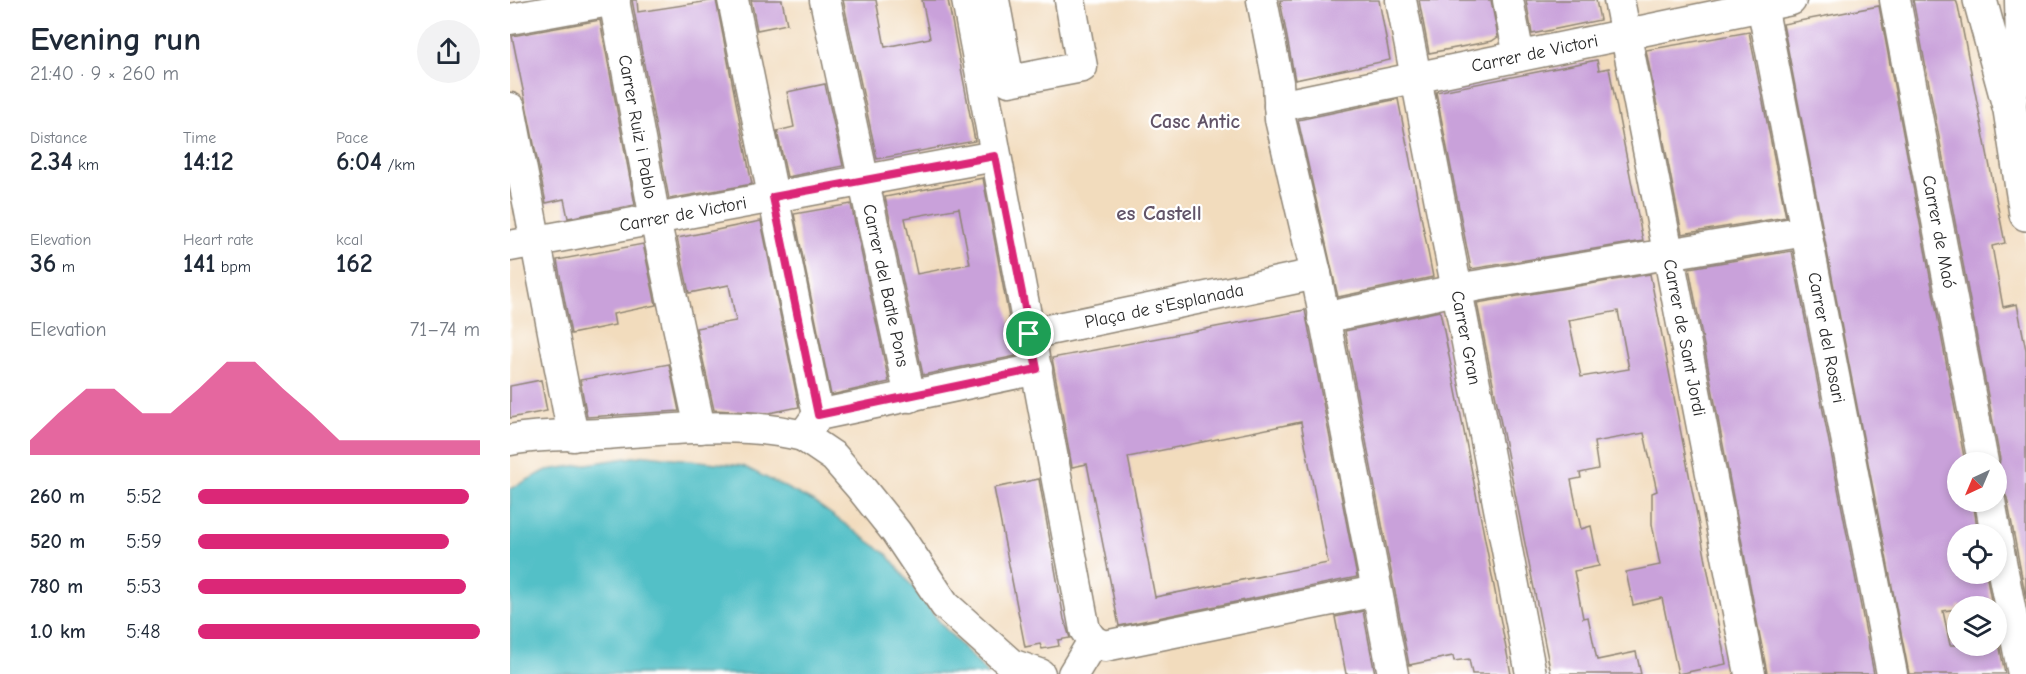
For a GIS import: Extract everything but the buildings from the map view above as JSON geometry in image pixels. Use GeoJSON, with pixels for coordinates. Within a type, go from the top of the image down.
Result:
{"type":"FeatureCollection","features":[{"type":"Feature","properties":{"kind":"main road"},"geometry":{"type":"LineString","coordinates":[[1980,0],[2010,110]]}},
{"type":"Feature","properties":{"kind":"main road"},"geometry":{"type":"LineString","coordinates":[[1995,0],[2026,214]]}},
{"type":"Feature","properties":{"kind":"street"},"geometry":{"type":"LineString","coordinates":[[510,19],[614,0]]}},
{"type":"Feature","properties":{"kind":"street","name":"Carrer Ruiz i Pablo"},"geometry":{"type":"LineString","coordinates":[[614,0],[656,219],[700,428]]}},
{"type":"Feature","properties":{"kind":"street"},"geometry":{"type":"LineString","coordinates":[[733,0],[773,197],[810,425],[896,532],[945,605],[1011,664],[1040,674]]}},
{"type":"Feature","properties":{"kind":"street","name":"Carrer del Batle Pons"},"geometry":{"type":"LineString","coordinates":[[825,0],[910,397]]}},
{"type":"Feature","properties":{"kind":"street"},"geometry":{"type":"LineString","coordinates":[[967,0],[1085,630],[1093,641],[1105,646],[1376,591]]}},
{"type":"Feature","properties":{"kind":"street"},"geometry":{"type":"LineString","coordinates":[[994,0],[1009,81],[1082,67],[1070,0]]}},
{"type":"Feature","properties":{"kind":"street"},"geometry":{"type":"LineString","coordinates":[[1262,0],[1278,82],[1279,106],[1316,274],[1393,674]]}},
{"type":"Feature","properties":{"kind":"street","name":"Carrer Gran"},"geometry":{"type":"LineString","coordinates":[[1401,0],[1418,77],[1531,674]]}},
{"type":"Feature","properties":{"kind":"street"},"geometry":{"type":"LineString","coordinates":[[1508,0],[1519,56]]}},
{"type":"Feature","properties":{"kind":"street","name":"Carrer de Sant Jordi"},"geometry":{"type":"LineString","coordinates":[[1619,0],[1748,674]]}},
{"type":"Feature","properties":{"kind":"street","name":"Carrer de Victori"},"geometry":{"type":"LineString","coordinates":[[1279,106],[1626,34],[1761,3],[1791,0]]}},
{"type":"Feature","properties":{"kind":"street","name":"Carrer de Maó"},"geometry":{"type":"LineString","coordinates":[[1895,0],[1981,452]]}},
{"type":"Feature","properties":{"kind":"street"},"geometry":{"type":"LineString","coordinates":[[2010,110],[2021,44],[2020,0]]}},
{"type":"Feature","properties":{"kind":"street","name":"Carrer del Rosari"},"geometry":{"type":"LineString","coordinates":[[1761,3],[1892,674]]}},
{"type":"Feature","properties":{"kind":"street"},"geometry":{"type":"LineString","coordinates":[[510,108],[522,243],[573,436]]}},
{"type":"Feature","properties":{"kind":"street","name":"Carrer de Victori"},"geometry":{"type":"LineString","coordinates":[[522,243],[995,156]]}},
{"type":"Feature","properties":{"kind":"street"},"geometry":{"type":"LineString","coordinates":[[1323,318],[1458,290],[1806,231]]}},
{"type":"Feature","properties":{"kind":"street","name":"Plaça de s'Esplanada"},"geometry":{"type":"LineString","coordinates":[[1029,334],[1316,274]]}},
{"type":"Feature","properties":{"kind":"street"},"geometry":{"type":"LineString","coordinates":[[510,440],[540,434],[573,436],[700,428],[776,429],[810,425],[910,397],[1037,369]]}},
{"type":"Feature","properties":{"kind":"street"},"geometry":{"type":"LineString","coordinates":[[2006,584],[2023,674]]}},
{"type":"Feature","properties":{"kind":"street"},"geometry":{"type":"LineString","coordinates":[[1073,674],[1093,641]]}},
{"type":"Feature","properties":{"kind":"water"},"geometry":{"type":"Polygon","coordinates":[[[647,455],[743,466],[814,502],[888,555],[942,625],[988,674],[510,674],[510,489],[547,470],[647,455]]]}},
{"type":"Feature","properties":{"kind":"district","name":"Casc Antic"},"geometry":{"type":"Point","coordinates":[1195,121]}},
{"type":"Feature","properties":{"kind":"district","name":"es Castell"},"geometry":{"type":"Point","coordinates":[1159,213]}},
{"type":"Feature","properties":{"kind":"route"},"geometry":{"type":"LineString","coordinates":[[995,156],[1001,173],[1029,334],[1037,369],[818,415],[773,197],[995,156]]}}]}
